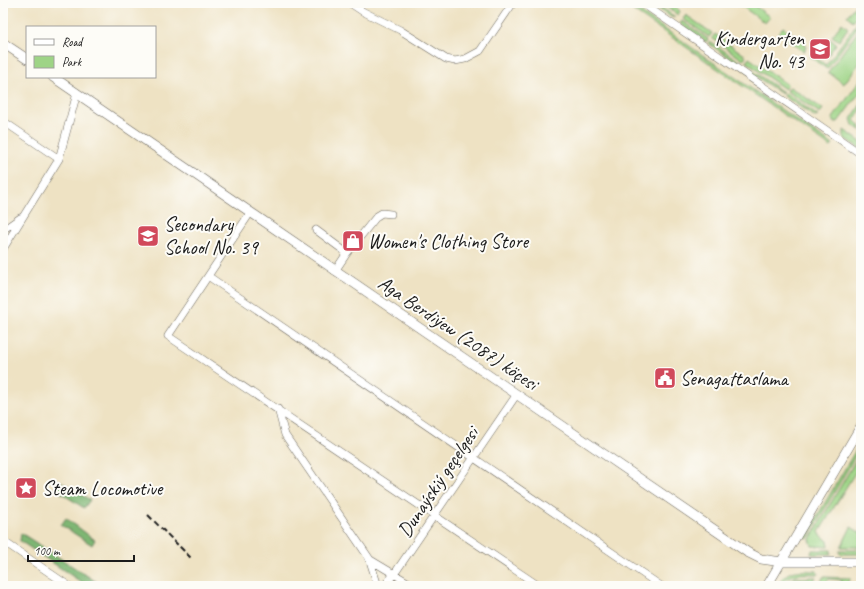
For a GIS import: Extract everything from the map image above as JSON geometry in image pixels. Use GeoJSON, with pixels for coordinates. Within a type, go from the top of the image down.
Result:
{"type":"FeatureCollection","features":[{"type":"Feature","properties":{"kind":"street"},"geometry":{"type":"LineString","coordinates":[[350,3],[362,11],[400,30],[446,59],[455,61],[465,59],[480,52],[513,3]]}},
{"type":"Feature","properties":{"kind":"street"},"geometry":{"type":"LineString","coordinates":[[642,3],[861,154]]}},
{"type":"Feature","properties":{"kind":"street"},"geometry":{"type":"LineString","coordinates":[[3,43],[26,58]]}},
{"type":"Feature","properties":{"kind":"street","name":"Aga Berdiýew (2087) köçesi"},"geometry":{"type":"LineString","coordinates":[[54,78],[748,552],[761,559],[782,562],[861,562]]}},
{"type":"Feature","properties":{"kind":"street"},"geometry":{"type":"LineString","coordinates":[[3,249],[59,159],[77,93]]}},
{"type":"Feature","properties":{"kind":"street"},"geometry":{"type":"LineString","coordinates":[[3,121],[59,159]]}},
{"type":"Feature","properties":{"kind":"street"},"geometry":{"type":"LineString","coordinates":[[250,213],[168,336],[539,586]]}},
{"type":"Feature","properties":{"kind":"street"},"geometry":{"type":"LineString","coordinates":[[335,271],[347,253],[377,216],[382,213],[391,214]]}},
{"type":"Feature","properties":{"kind":"street"},"geometry":{"type":"LineString","coordinates":[[3,230],[22,217]]}},
{"type":"Feature","properties":{"kind":"street"},"geometry":{"type":"LineString","coordinates":[[316,230],[347,253]]}},
{"type":"Feature","properties":{"kind":"street"},"geometry":{"type":"LineString","coordinates":[[208,276],[661,586]]}},
{"type":"Feature","properties":{"kind":"street","name":"Dunaýskiý geçelgesi"},"geometry":{"type":"LineString","coordinates":[[384,586],[395,573],[517,394]]}},
{"type":"Feature","properties":{"kind":"street"},"geometry":{"type":"LineString","coordinates":[[278,409],[288,440],[369,558],[378,586]]}},
{"type":"Feature","properties":{"kind":"street"},"geometry":{"type":"LineString","coordinates":[[767,586],[861,426]]}},
{"type":"Feature","properties":{"kind":"street"},"geometry":{"type":"LineString","coordinates":[[3,541],[69,586]]}},
{"type":"Feature","properties":{"kind":"street"},"geometry":{"type":"LineString","coordinates":[[369,558],[414,586]]}},
{"type":"Feature","properties":{"kind":"green space"},"geometry":{"type":"Polygon","coordinates":[[[622,3],[627,3],[833,145],[831,147],[622,3]]]}},
{"type":"Feature","properties":{"kind":"green space"},"geometry":{"type":"Polygon","coordinates":[[[650,3],[655,3],[675,17],[671,17],[650,3]]]}},
{"type":"Feature","properties":{"kind":"green space"},"geometry":{"type":"Polygon","coordinates":[[[661,3],[672,3],[680,11],[678,15],[661,3]]]}},
{"type":"Feature","properties":{"kind":"green space"},"geometry":{"type":"Polygon","coordinates":[[[742,3],[751,3],[770,17],[765,23],[740,5],[742,3]]]}},
{"type":"Feature","properties":{"kind":"green space"},"geometry":{"type":"Polygon","coordinates":[[[857,3],[861,3],[861,11],[853,21],[847,16],[857,3]]]}},
{"type":"Feature","properties":{"kind":"green space"},"geometry":{"type":"Polygon","coordinates":[[[686,15],[712,33],[709,37],[683,19],[686,15]]]}},
{"type":"Feature","properties":{"kind":"green space"},"geometry":{"type":"Polygon","coordinates":[[[861,18],[861,22],[827,69],[810,57],[818,46],[819,48],[813,56],[826,65],[861,18]]]}},
{"type":"Feature","properties":{"kind":"green space"},"geometry":{"type":"Polygon","coordinates":[[[682,21],[708,39],[706,42],[680,24],[682,21]]]}},
{"type":"Feature","properties":{"kind":"green space"},"geometry":{"type":"Polygon","coordinates":[[[842,23],[848,28],[839,41],[832,36],[842,23]]]}},
{"type":"Feature","properties":{"kind":"green space"},"geometry":{"type":"Polygon","coordinates":[[[783,27],[803,41],[806,47],[804,52],[778,33],[783,27]]]}},
{"type":"Feature","properties":{"kind":"green space"},"geometry":{"type":"Polygon","coordinates":[[[861,27],[861,61],[844,84],[828,72],[861,27]]]}},
{"type":"Feature","properties":{"kind":"green space"},"geometry":{"type":"Polygon","coordinates":[[[715,34],[746,56],[743,60],[712,38],[715,34]]]}},
{"type":"Feature","properties":{"kind":"green space"},"geometry":{"type":"Polygon","coordinates":[[[830,39],[836,44],[827,57],[820,52],[830,39]]]}},
{"type":"Feature","properties":{"kind":"green space"},"geometry":{"type":"Polygon","coordinates":[[[710,41],[742,63],[740,65],[708,43],[710,41]]]}},
{"type":"Feature","properties":{"kind":"green space"},"geometry":{"type":"Polygon","coordinates":[[[749,58],[788,85],[785,89],[746,62],[749,58]]]}},
{"type":"Feature","properties":{"kind":"green space"},"geometry":{"type":"Polygon","coordinates":[[[744,65],[783,92],[782,94],[742,67],[744,65]]]}},
{"type":"Feature","properties":{"kind":"green space"},"geometry":{"type":"Polygon","coordinates":[[[861,79],[861,91],[838,122],[833,122],[833,118],[861,79]]]}},
{"type":"Feature","properties":{"kind":"green space"},"geometry":{"type":"Polygon","coordinates":[[[790,87],[823,109],[820,113],[787,91],[790,87]]]}},
{"type":"Feature","properties":{"kind":"green space"},"geometry":{"type":"Polygon","coordinates":[[[786,93],[818,116],[815,117],[784,96],[786,93]]]}},
{"type":"Feature","properties":{"kind":"green space"},"geometry":{"type":"Polygon","coordinates":[[[861,104],[861,110],[854,120],[861,127],[861,131],[853,125],[851,119],[861,104]]]}},
{"type":"Feature","properties":{"kind":"green space"},"geometry":{"type":"Polygon","coordinates":[[[844,130],[861,142],[861,149],[844,138],[844,130]]]}},
{"type":"Feature","properties":{"kind":"green space"},"geometry":{"type":"Polygon","coordinates":[[[861,441],[861,446],[808,538],[805,537],[861,441]]]}},
{"type":"Feature","properties":{"kind":"green space"},"geometry":{"type":"Polygon","coordinates":[[[861,451],[861,463],[819,532],[828,541],[829,547],[812,546],[810,539],[861,451]]]}},
{"type":"Feature","properties":{"kind":"green space"},"geometry":{"type":"Polygon","coordinates":[[[60,481],[90,500],[84,508],[55,489],[60,481]]]}},
{"type":"Feature","properties":{"kind":"green space"},"geometry":{"type":"Polygon","coordinates":[[[66,518],[95,540],[92,545],[61,525],[66,518]]]}},
{"type":"Feature","properties":{"kind":"green space"},"geometry":{"type":"Polygon","coordinates":[[[851,527],[861,533],[861,547],[841,547],[851,527]]]}},
{"type":"Feature","properties":{"kind":"green space"},"geometry":{"type":"Polygon","coordinates":[[[21,533],[103,586],[87,586],[20,541],[21,533]]]}},
{"type":"Feature","properties":{"kind":"green space"},"geometry":{"type":"Polygon","coordinates":[[[812,550],[831,550],[831,554],[811,554],[812,550]]]}},
{"type":"Feature","properties":{"kind":"green space"},"geometry":{"type":"Polygon","coordinates":[[[840,550],[861,550],[861,554],[840,554],[840,550]]]}},
{"type":"Feature","properties":{"kind":"green space"},"geometry":{"type":"Polygon","coordinates":[[[794,571],[817,571],[818,574],[796,574],[787,578],[780,586],[777,586],[785,576],[794,571]]]}},
{"type":"Feature","properties":{"kind":"green space"},"geometry":{"type":"Polygon","coordinates":[[[816,577],[811,586],[782,586],[793,578],[816,577]]]}},
{"type":"Feature","properties":{"kind":"green space"},"geometry":{"type":"Polygon","coordinates":[[[823,577],[851,578],[846,586],[839,586],[842,580],[829,579],[824,585],[821,582],[823,577]]]}},
{"type":"Feature","properties":{"kind":"railway"},"geometry":{"type":"LineString","coordinates":[[148,515],[192,559]]}},
{"type":"Feature","properties":{"kind":"place","name":"Kindergarten No. 43"},"geometry":{"type":"Point","coordinates":[820,49]}},
{"type":"Feature","properties":{"kind":"place","name":"Secondary School No. 39"},"geometry":{"type":"Point","coordinates":[148,236]}},
{"type":"Feature","properties":{"kind":"place","name":"Women's Clothing Store"},"geometry":{"type":"Point","coordinates":[353,241]}},
{"type":"Feature","properties":{"kind":"place","name":"Senagattaslama"},"geometry":{"type":"Point","coordinates":[665,378]}},
{"type":"Feature","properties":{"kind":"place","name":"Steam Locomotive"},"geometry":{"type":"Point","coordinates":[26,488]}}]}
